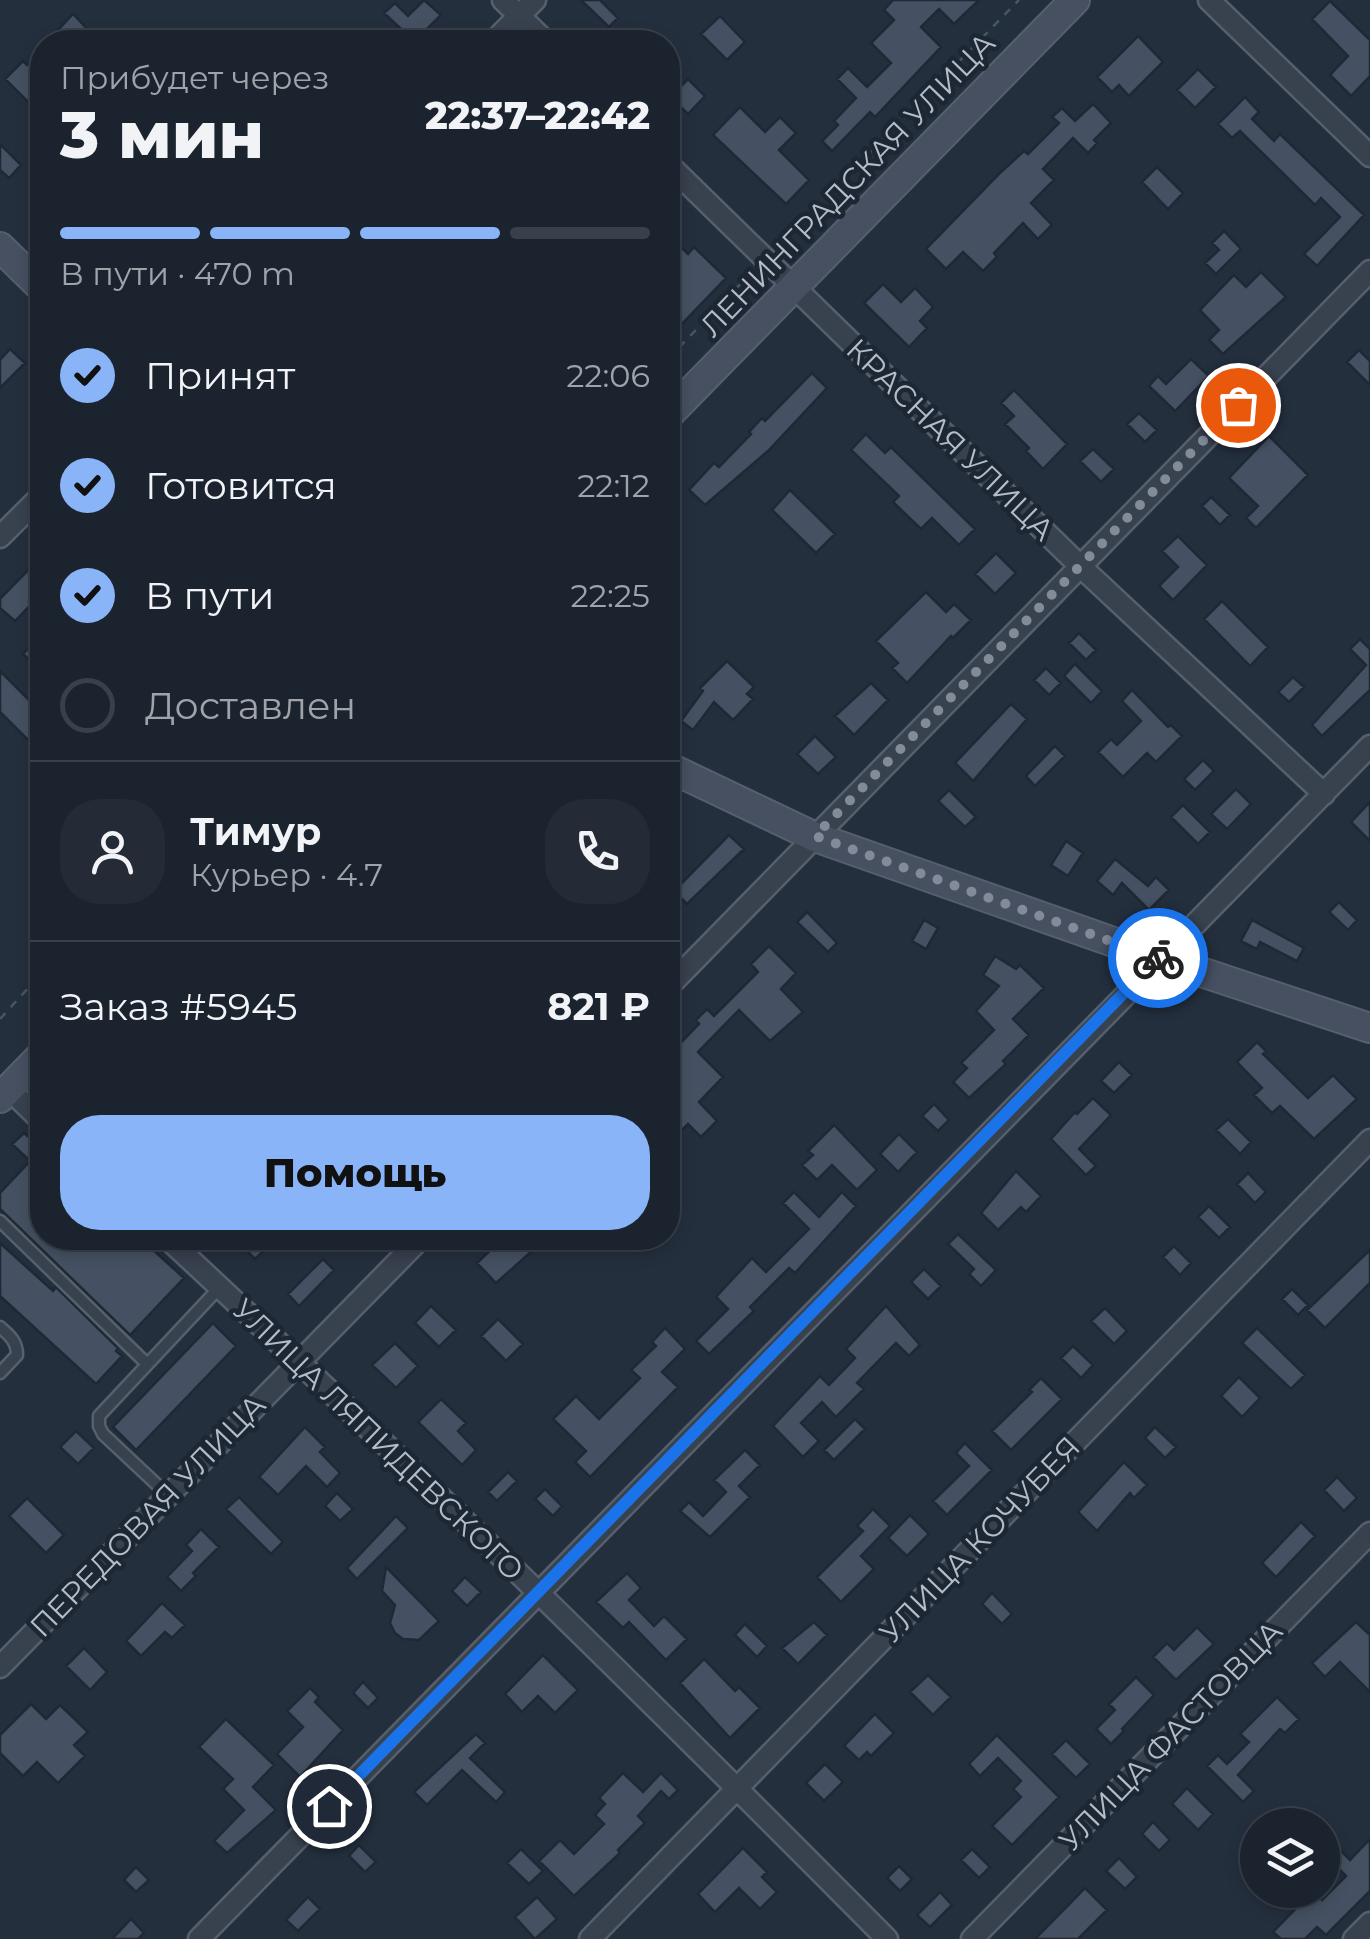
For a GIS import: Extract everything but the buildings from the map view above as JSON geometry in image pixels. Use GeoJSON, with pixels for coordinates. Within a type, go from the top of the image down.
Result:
{"type":"FeatureCollection","features":[{"type":"Feature","properties":{"kind":"main road","name":"ЛЕНИНГРАДСКАЯ УЛИЦА"},"geometry":{"type":"LineString","coordinates":[[680,403],[1075,0]]}},
{"type":"Feature","properties":{"kind":"main road"},"geometry":{"type":"LineString","coordinates":[[0,247],[30,276]]}},
{"type":"Feature","properties":{"kind":"main road"},"geometry":{"type":"LineString","coordinates":[[680,773],[815,836],[1370,1028]]}},
{"type":"Feature","properties":{"kind":"main road"},"geometry":{"type":"LineString","coordinates":[[4,1094],[30,1067]]}},
{"type":"Feature","properties":{"kind":"street"},"geometry":{"type":"LineString","coordinates":[[503,0],[534,30]]}},
{"type":"Feature","properties":{"kind":"street"},"geometry":{"type":"LineString","coordinates":[[505,30],[535,0]]}},
{"type":"Feature","properties":{"kind":"street"},"geometry":{"type":"LineString","coordinates":[[1209,0],[1370,156]]}},
{"type":"Feature","properties":{"kind":"street","name":"КРАСНАЯ УЛИЦА"},"geometry":{"type":"LineString","coordinates":[[680,176],[1080,566],[1324,794]]}},
{"type":"Feature","properties":{"kind":"street"},"geometry":{"type":"LineString","coordinates":[[680,975],[1370,271]]}},
{"type":"Feature","properties":{"kind":"street"},"geometry":{"type":"LineString","coordinates":[[0,537],[30,506]]}},
{"type":"Feature","properties":{"kind":"street"},"geometry":{"type":"LineString","coordinates":[[199,1939],[1370,746]]}},
{"type":"Feature","properties":{"kind":"street"},"geometry":{"type":"LineString","coordinates":[[4,1094],[30,1112]]}},
{"type":"Feature","properties":{"kind":"street","name":"УЛИЦА КОЧУБЕЯ"},"geometry":{"type":"LineString","coordinates":[[590,1939],[1370,1140]]}},
{"type":"Feature","properties":{"kind":"street","name":"УЛИЦА ЛЯПИДЕВСКОГО"},"geometry":{"type":"LineString","coordinates":[[180,1250],[738,1788],[887,1939]]}},
{"type":"Feature","properties":{"kind":"street","name":"ПЕРЕДОВАЯ УЛИЦА"},"geometry":{"type":"LineString","coordinates":[[0,1666],[410,1250]]}},
{"type":"Feature","properties":{"kind":"street","name":"УЛИЦА ФАСТОВЦА"},"geometry":{"type":"LineString","coordinates":[[972,1939],[1370,1533]]}},
{"type":"Feature","properties":{"kind":"street"},"geometry":{"type":"LineString","coordinates":[[1354,1939],[1370,1923]]}},
{"type":"Feature","properties":{"kind":"lane"},"geometry":{"type":"LineString","coordinates":[[0,1221],[146,1363]]}},
{"type":"Feature","properties":{"kind":"lane"},"geometry":{"type":"LineString","coordinates":[[168,1495],[99,1426],[104,1408],[220,1287]]}},
{"type":"Feature","properties":{"kind":"lane"},"geometry":{"type":"LineString","coordinates":[[0,1327],[14,1340],[17,1354],[0,1373]]}},
{"type":"Feature","properties":{"kind":"path"},"geometry":{"type":"LineString","coordinates":[[680,347],[1019,0]]}},
{"type":"Feature","properties":{"kind":"path"},"geometry":{"type":"LineString","coordinates":[[0,1019],[30,986]]}},
{"type":"Feature","properties":{"kind":"path"},"geometry":{"type":"LineString","coordinates":[[0,1010],[4,1014]]}},
{"type":"Feature","properties":{"kind":"way so far"},"geometry":{"type":"LineString","coordinates":[[1158,958],[815,836],[1238,405]]}},
{"type":"Feature","properties":{"kind":"route"},"geometry":{"type":"LineString","coordinates":[[329,1806],[1158,958]]}}]}
